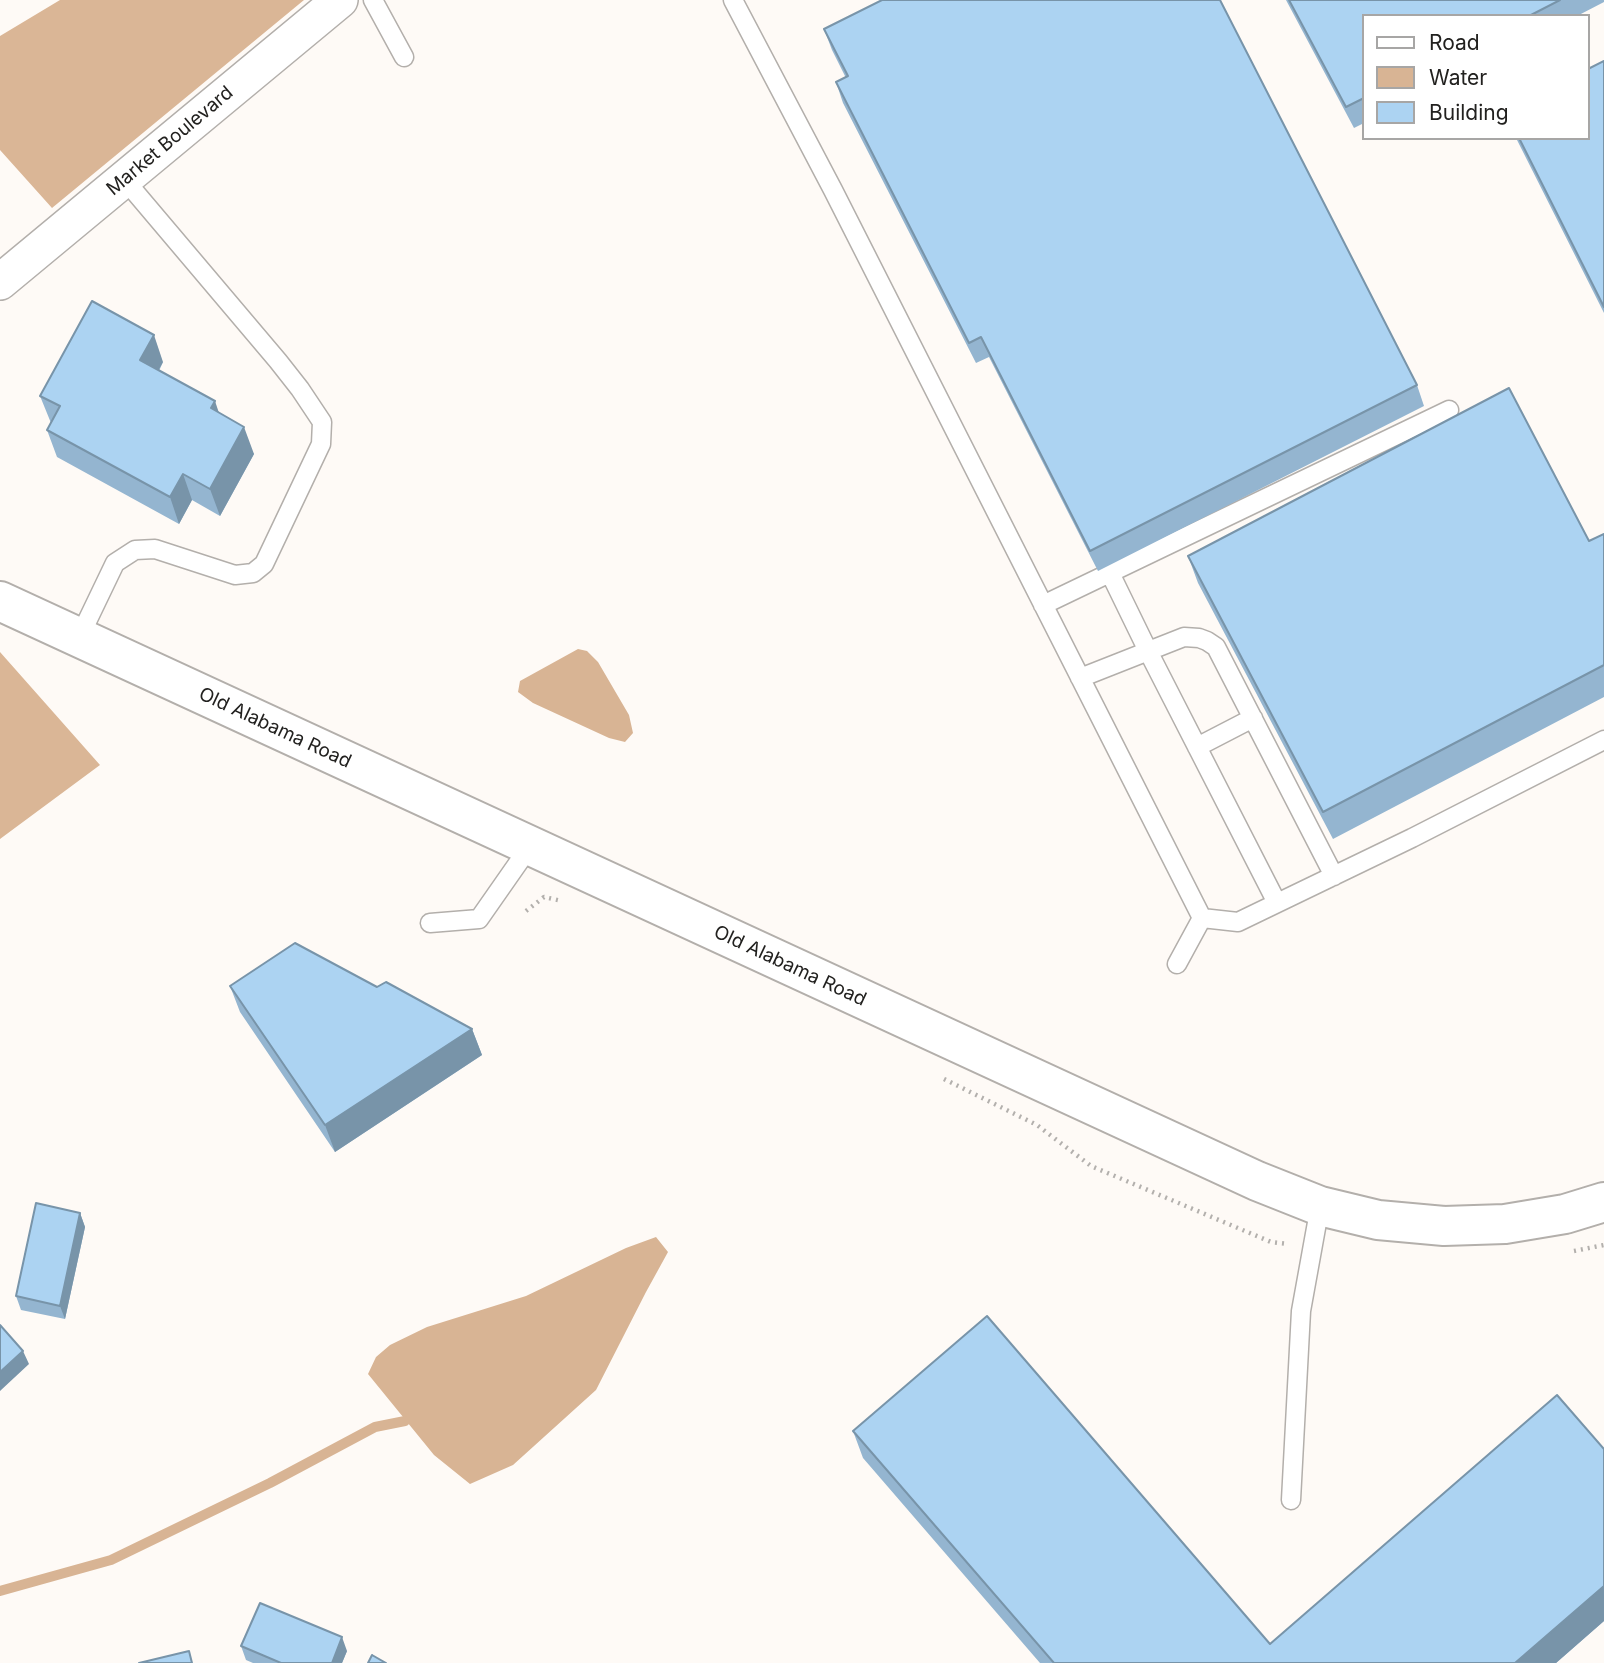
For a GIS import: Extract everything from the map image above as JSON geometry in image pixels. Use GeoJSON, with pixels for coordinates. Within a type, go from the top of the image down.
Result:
{"type":"FeatureCollection","features":[{"type":"Feature","properties":{"kind":"street","name":"Market Boulevard"},"geometry":{"type":"LineString","coordinates":[[0,282],[340,0]]}},
{"type":"Feature","properties":{"kind":"street","name":"Old Alabama Road"},"geometry":{"type":"LineString","coordinates":[[0,601],[1257,1181],[1320,1206],[1378,1220],[1444,1226],[1506,1224],[1565,1214],[1604,1202]]}},
{"type":"Feature","properties":{"kind":"lane"},"geometry":{"type":"LineString","coordinates":[[373,0],[404,57]]}},
{"type":"Feature","properties":{"kind":"lane"},"geometry":{"type":"LineString","coordinates":[[733,0],[1202,918]]}},
{"type":"Feature","properties":{"kind":"lane"},"geometry":{"type":"LineString","coordinates":[[79,638],[116,562],[135,550],[155,549],[235,575],[253,573],[264,564],[321,444],[322,422],[300,389],[124,179]]}},
{"type":"Feature","properties":{"kind":"lane"},"geometry":{"type":"LineString","coordinates":[[1044,605],[1449,410]]}},
{"type":"Feature","properties":{"kind":"lane"},"geometry":{"type":"LineString","coordinates":[[1110,573],[1277,903]]}},
{"type":"Feature","properties":{"kind":"lane"},"geometry":{"type":"LineString","coordinates":[[1080,678],[1184,637],[1199,638],[1216,647],[1334,876]]}},
{"type":"Feature","properties":{"kind":"lane"},"geometry":{"type":"LineString","coordinates":[[1197,747],[1253,718]]}},
{"type":"Feature","properties":{"kind":"lane"},"geometry":{"type":"LineString","coordinates":[[1202,918],[1238,922],[1604,740]]}},
{"type":"Feature","properties":{"kind":"lane"},"geometry":{"type":"LineString","coordinates":[[430,923],[480,919],[530,846]]}},
{"type":"Feature","properties":{"kind":"lane"},"geometry":{"type":"LineString","coordinates":[[1177,964],[1202,918]]}},
{"type":"Feature","properties":{"kind":"lane"},"geometry":{"type":"LineString","coordinates":[[1291,1500],[1301,1311],[1320,1206]]}},
{"type":"Feature","properties":{"kind":"shaded area"},"geometry":{"type":"Polygon","coordinates":[[[60,0],[304,0],[52,208],[0,150],[0,36],[60,0]]]}},
{"type":"Feature","properties":{"kind":"shaded area"},"geometry":{"type":"Polygon","coordinates":[[[0,652],[100,765],[0,839],[0,652]]]}},
{"type":"Feature","properties":{"kind":"water"},"geometry":{"type":"Polygon","coordinates":[[[578,649],[587,651],[598,662],[629,715],[633,733],[625,742],[609,738],[533,703],[518,692],[520,681],[578,649]]]}},
{"type":"Feature","properties":{"kind":"water"},"geometry":{"type":"Polygon","coordinates":[[[656,1237],[668,1252],[596,1390],[513,1465],[470,1484],[434,1455],[368,1374],[376,1357],[390,1345],[427,1327],[526,1296],[626,1248],[656,1237]]]}},
{"type":"Feature","properties":{"kind":"building"},"geometry":{"type":"Polygon","coordinates":[[[882,0],[1220,0],[1417,385],[1090,551],[981,337],[969,343],[836,82],[848,76],[824,29],[882,0]]]}},
{"type":"Feature","properties":{"kind":"building"},"geometry":{"type":"Polygon","coordinates":[[[1289,0],[1560,0],[1533,14],[1362,14],[1362,99],[1346,107],[1289,0]]]}},
{"type":"Feature","properties":{"kind":"building"},"geometry":{"type":"Polygon","coordinates":[[[1604,61],[1604,307],[1520,140],[1590,140],[1590,68],[1604,61]]]}},
{"type":"Feature","properties":{"kind":"building"},"geometry":{"type":"Polygon","coordinates":[[[92,301],[154,335],[140,360],[215,401],[211,408],[244,427],[210,489],[183,474],[170,497],[47,430],[60,406],[40,396],[92,301]]]}},
{"type":"Feature","properties":{"kind":"building"},"geometry":{"type":"Polygon","coordinates":[[[1509,388],[1589,541],[1604,534],[1604,665],[1323,812],[1188,556],[1509,388]]]}},
{"type":"Feature","properties":{"kind":"building"},"geometry":{"type":"Polygon","coordinates":[[[295,943],[377,987],[386,982],[472,1029],[325,1125],[230,986],[295,943]]]}},
{"type":"Feature","properties":{"kind":"building"},"geometry":{"type":"Polygon","coordinates":[[[36,1203],[80,1213],[60,1306],[16,1296],[36,1203]]]}},
{"type":"Feature","properties":{"kind":"building"},"geometry":{"type":"Polygon","coordinates":[[[987,1316],[1270,1644],[1557,1395],[1604,1449],[1604,1586],[1515,1663],[1054,1663],[853,1431],[987,1316]]]}},
{"type":"Feature","properties":{"kind":"building"},"geometry":{"type":"Polygon","coordinates":[[[0,1325],[23,1351],[0,1372],[0,1325]]]}},
{"type":"Feature","properties":{"kind":"building"},"geometry":{"type":"Polygon","coordinates":[[[260,1603],[342,1637],[332,1663],[281,1663],[241,1646],[260,1603]]]}},
{"type":"Feature","properties":{"kind":"building"},"geometry":{"type":"Polygon","coordinates":[[[189,1651],[192,1663],[139,1663],[189,1651]]]}},
{"type":"Feature","properties":{"kind":"building"},"geometry":{"type":"Polygon","coordinates":[[[372,1655],[386,1663],[368,1663],[372,1655]]]}},
{"type":"Feature","properties":{"kind":"waterway"},"geometry":{"type":"LineString","coordinates":[[0,1591],[111,1560],[270,1483],[375,1427],[405,1421]]}}]}
